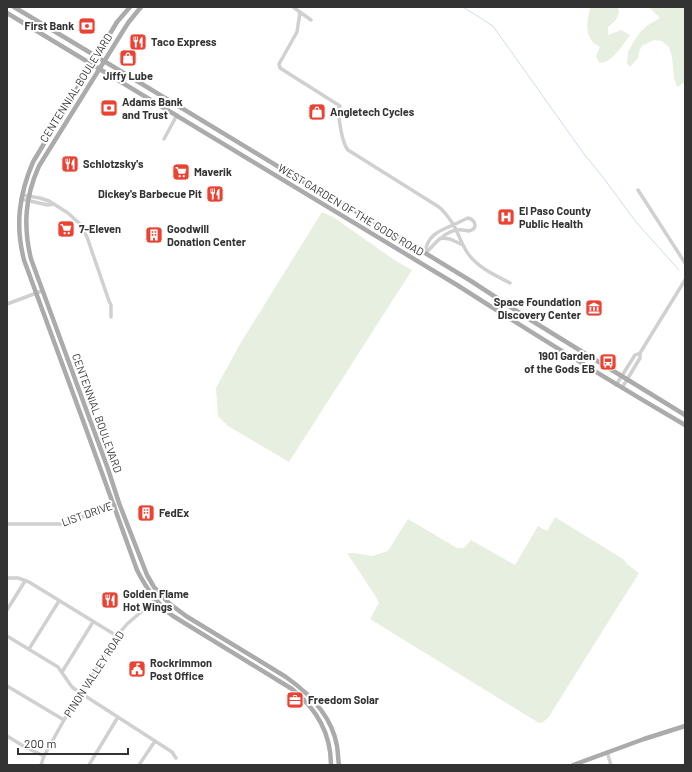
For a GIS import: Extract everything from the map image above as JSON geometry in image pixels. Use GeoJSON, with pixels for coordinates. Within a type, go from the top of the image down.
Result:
{"type":"FeatureCollection","features":[{"type":"Feature","properties":{"kind":"main road","name":"WEST GARDEN OF THE GODS ROAD"},"geometry":{"type":"LineString","coordinates":[[14,7],[297,178],[371,220],[685,415]]}},
{"type":"Feature","properties":{"kind":"main road","name":"CENTENNIAL BOULEVARD"},"geometry":{"type":"LineString","coordinates":[[130,7],[118,22],[33,162],[24,184],[19,220],[21,247],[24,260],[86,426],[113,506],[137,570],[149,590],[167,611],[182,622],[287,686],[300,696],[315,712],[323,725],[328,740],[332,765]]}},
{"type":"Feature","properties":{"kind":"main road","name":"CENTENNIAL BOULEVARD"},"geometry":{"type":"LineString","coordinates":[[141,7],[128,23],[39,166],[28,198],[26,220],[31,259],[120,503],[147,575],[154,587],[170,604],[186,616],[286,677],[306,693],[321,710],[330,724],[337,746],[338,765]]}},
{"type":"Feature","properties":{"kind":"main road","name":"WEST GARDEN OF THE GODS ROAD"},"geometry":{"type":"LineString","coordinates":[[7,13],[457,285],[616,385],[685,425]]}},
{"type":"Feature","properties":{"kind":"main road"},"geometry":{"type":"LineString","coordinates":[[231,148],[244,152],[288,179],[297,178]]}},
{"type":"Feature","properties":{"kind":"main road"},"geometry":{"type":"LineString","coordinates":[[64,370],[70,378],[81,408],[88,415]]}},
{"type":"Feature","properties":{"kind":"main road"},"geometry":{"type":"LineString","coordinates":[[573,765],[644,739],[685,726]]}},
{"type":"Feature","properties":{"kind":"street"},"geometry":{"type":"LineString","coordinates":[[293,7],[311,20]]}},
{"type":"Feature","properties":{"kind":"street"},"geometry":{"type":"LineString","coordinates":[[300,12],[298,32],[279,64],[280,68],[340,106],[338,112],[345,147],[436,205],[447,215],[468,254],[480,266],[510,284]]}},
{"type":"Feature","properties":{"kind":"street"},"geometry":{"type":"LineString","coordinates":[[164,139],[177,115]]}},
{"type":"Feature","properties":{"kind":"street"},"geometry":{"type":"LineString","coordinates":[[638,190],[685,263]]}},
{"type":"Feature","properties":{"kind":"street"},"geometry":{"type":"LineString","coordinates":[[22,197],[53,204],[62,208],[80,224],[84,231],[111,305],[111,317]]}},
{"type":"Feature","properties":{"kind":"street"},"geometry":{"type":"LineString","coordinates":[[468,218],[471,218],[474,222],[475,226],[471,230],[460,230],[445,234],[425,253],[426,245],[440,230],[468,218]]}},
{"type":"Feature","properties":{"kind":"street"},"geometry":{"type":"LineString","coordinates":[[441,238],[450,239],[463,245]]}},
{"type":"Feature","properties":{"kind":"street"},"geometry":{"type":"LineString","coordinates":[[622,388],[640,358],[640,353],[685,280]]}},
{"type":"Feature","properties":{"kind":"street"},"geometry":{"type":"LineString","coordinates":[[7,304],[42,291]]}},
{"type":"Feature","properties":{"kind":"street"},"geometry":{"type":"LineString","coordinates":[[616,385],[635,355],[640,353]]}},
{"type":"Feature","properties":{"kind":"street","name":"LIST DRIVE"},"geometry":{"type":"LineString","coordinates":[[7,524],[62,524],[120,503]]}},
{"type":"Feature","properties":{"kind":"street"},"geometry":{"type":"LineString","coordinates":[[7,578],[18,578],[25,581],[117,636]]}},
{"type":"Feature","properties":{"kind":"street"},"geometry":{"type":"LineString","coordinates":[[7,610],[25,581]]}},
{"type":"Feature","properties":{"kind":"street","name":"PINON VALLEY ROAD"},"geometry":{"type":"LineString","coordinates":[[41,765],[44,756],[64,720],[117,636],[127,624],[161,595]]}},
{"type":"Feature","properties":{"kind":"street"},"geometry":{"type":"LineString","coordinates":[[29,650],[59,601]]}},
{"type":"Feature","properties":{"kind":"street"},"geometry":{"type":"LineString","coordinates":[[62,672],[93,622]]}},
{"type":"Feature","properties":{"kind":"street"},"geometry":{"type":"LineString","coordinates":[[7,636],[58,667],[72,687],[172,752],[176,758]]}},
{"type":"Feature","properties":{"kind":"street"},"geometry":{"type":"LineString","coordinates":[[7,686],[64,720]]}},
{"type":"Feature","properties":{"kind":"street"},"geometry":{"type":"LineString","coordinates":[[89,765],[118,717]]}},
{"type":"Feature","properties":{"kind":"street"},"geometry":{"type":"LineString","coordinates":[[7,736],[44,756]]}},
{"type":"Feature","properties":{"kind":"street"},"geometry":{"type":"LineString","coordinates":[[139,765],[155,741]]}},
{"type":"Feature","properties":{"kind":"street"},"geometry":{"type":"LineString","coordinates":[[607,752],[611,765]]}},
{"type":"Feature","properties":{"kind":"shaded area"},"geometry":{"type":"Polygon","coordinates":[[[591,7],[618,7],[619,12],[616,20],[608,27],[608,35],[621,30],[630,35],[616,54],[608,60],[599,63],[596,56],[600,47],[593,42],[588,34],[588,15],[591,7]]]}},
{"type":"Feature","properties":{"kind":"shaded area"},"geometry":{"type":"Polygon","coordinates":[[[649,7],[685,7],[685,82],[677,87],[669,47],[662,41],[654,40],[643,45],[639,51],[638,58],[630,67],[627,63],[628,52],[640,32],[660,18],[649,7]]]}},
{"type":"Feature","properties":{"kind":"shaded area"},"geometry":{"type":"Polygon","coordinates":[[[322,212],[333,217],[396,261],[412,270],[289,462],[228,426],[218,416],[216,388],[240,344],[322,212]]]}},
{"type":"Feature","properties":{"kind":"shaded area"},"geometry":{"type":"Polygon","coordinates":[[[555,517],[623,559],[639,573],[548,718],[543,722],[539,723],[370,619],[379,603],[347,553],[372,556],[388,551],[408,519],[457,548],[464,548],[471,540],[515,565],[538,526],[547,531],[555,517]]]}},
{"type":"Feature","properties":{"kind":"waterway"},"geometry":{"type":"LineString","coordinates":[[463,7],[493,26],[584,154],[636,222],[679,270]]}},
{"type":"Feature","properties":{"kind":"place","name":"First Bank"},"geometry":{"type":"Point","coordinates":[87,26]}},
{"type":"Feature","properties":{"kind":"place","name":"Taco Express"},"geometry":{"type":"Point","coordinates":[138,42]}},
{"type":"Feature","properties":{"kind":"place","name":"Jiffy Lube"},"geometry":{"type":"Point","coordinates":[128,58]}},
{"type":"Feature","properties":{"kind":"place","name":"Adams Bank and Trust"},"geometry":{"type":"Point","coordinates":[109,108]}},
{"type":"Feature","properties":{"kind":"place","name":"Angletech Cycles"},"geometry":{"type":"Point","coordinates":[317,112]}},
{"type":"Feature","properties":{"kind":"place","name":"Schlotzsky's"},"geometry":{"type":"Point","coordinates":[70,164]}},
{"type":"Feature","properties":{"kind":"place","name":"Maverik"},"geometry":{"type":"Point","coordinates":[181,172]}},
{"type":"Feature","properties":{"kind":"place","name":"Dickey's Barbecue Pit"},"geometry":{"type":"Point","coordinates":[215,194]}},
{"type":"Feature","properties":{"kind":"place","name":"El Paso County Public Health"},"geometry":{"type":"Point","coordinates":[506,217]}},
{"type":"Feature","properties":{"kind":"place","name":"7-Eleven"},"geometry":{"type":"Point","coordinates":[66,229]}},
{"type":"Feature","properties":{"kind":"place","name":"Goodwill Donation Center"},"geometry":{"type":"Point","coordinates":[154,235]}},
{"type":"Feature","properties":{"kind":"place","name":"Space Foundation Discovery Center"},"geometry":{"type":"Point","coordinates":[594,308]}},
{"type":"Feature","properties":{"kind":"place","name":"1901 Garden of the Gods EB"},"geometry":{"type":"Point","coordinates":[608,362]}},
{"type":"Feature","properties":{"kind":"place","name":"FedEx"},"geometry":{"type":"Point","coordinates":[146,513]}},
{"type":"Feature","properties":{"kind":"place","name":"Golden Flame Hot Wings"},"geometry":{"type":"Point","coordinates":[110,600]}},
{"type":"Feature","properties":{"kind":"place","name":"Rockrimmon Post Office"},"geometry":{"type":"Point","coordinates":[137,669]}},
{"type":"Feature","properties":{"kind":"place","name":"Freedom Solar"},"geometry":{"type":"Point","coordinates":[295,700]}}]}
